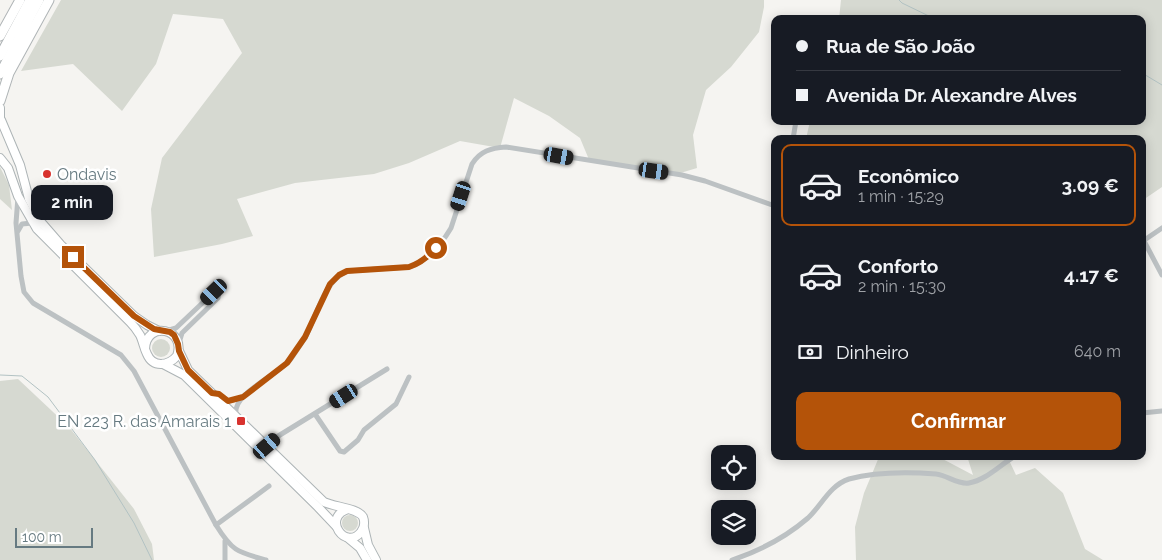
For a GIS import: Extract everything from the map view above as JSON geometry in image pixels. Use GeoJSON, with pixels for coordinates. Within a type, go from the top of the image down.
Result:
{"type":"FeatureCollection","features":[{"type":"Feature","properties":{"kind":"highway"},"geometry":{"type":"LineString","coordinates":[[0,36],[20,0]]}},
{"type":"Feature","properties":{"kind":"highway"},"geometry":{"type":"LineString","coordinates":[[0,56],[30,0]]}},
{"type":"Feature","properties":{"kind":"highway"},"geometry":{"type":"LineString","coordinates":[[0,74],[39,0]]}},
{"type":"Feature","properties":{"kind":"highway"},"geometry":{"type":"LineString","coordinates":[[0,101],[9,73],[49,0]]}},
{"type":"Feature","properties":{"kind":"main road"},"geometry":{"type":"LineString","coordinates":[[0,108],[0,121],[20,165],[29,199],[41,222],[61,245],[134,316],[147,325],[174,335],[188,370],[324,502],[352,509],[361,514],[368,545],[376,560]]}},
{"type":"Feature","properties":{"kind":"main road"},"geometry":{"type":"LineString","coordinates":[[0,158],[8,168],[18,196],[32,223],[137,330],[149,358],[153,362],[163,364],[184,375],[318,507],[336,526],[340,534],[360,548],[367,560]]}},
{"type":"Feature","properties":{"kind":"main road"},"geometry":{"type":"LineString","coordinates":[[145,349],[145,344],[150,335],[162,331]]}},
{"type":"Feature","properties":{"kind":"main road"},"geometry":{"type":"LineString","coordinates":[[163,364],[173,360],[179,347]]}},
{"type":"Feature","properties":{"kind":"main road"},"geometry":{"type":"LineString","coordinates":[[336,526],[337,517],[348,509]]}},
{"type":"Feature","properties":{"kind":"main road"},"geometry":{"type":"LineString","coordinates":[[348,538],[356,536],[364,528]]}},
{"type":"Feature","properties":{"kind":"street"},"geometry":{"type":"LineString","coordinates":[[236,416],[236,407],[243,397],[287,363],[305,337],[330,284],[339,275],[347,271],[409,267],[427,258],[445,238],[450,228],[476,157],[492,148],[506,147],[682,175],[705,180],[771,202]]}},
{"type":"Feature","properties":{"kind":"street"},"geometry":{"type":"LineString","coordinates":[[18,196],[17,236],[24,292],[33,303],[121,355],[134,371],[225,540],[235,550],[266,560]]}},
{"type":"Feature","properties":{"kind":"street"},"geometry":{"type":"LineString","coordinates":[[17,236],[19,227],[22,224],[32,223]]}},
{"type":"Feature","properties":{"kind":"street"},"geometry":{"type":"LineString","coordinates":[[1146,239],[1162,228]]}},
{"type":"Feature","properties":{"kind":"street"},"geometry":{"type":"LineString","coordinates":[[1146,246],[1162,275]]}},
{"type":"Feature","properties":{"kind":"street"},"geometry":{"type":"LineString","coordinates":[[162,331],[176,328],[214,292],[219,294],[218,298],[182,333],[179,347]]}},
{"type":"Feature","properties":{"kind":"street"},"geometry":{"type":"LineString","coordinates":[[267,446],[276,438],[388,369]]}},
{"type":"Feature","properties":{"kind":"street"},"geometry":{"type":"LineString","coordinates":[[314,414],[340,452],[344,452],[358,440],[364,430],[396,404],[409,377]]}},
{"type":"Feature","properties":{"kind":"street"},"geometry":{"type":"LineString","coordinates":[[212,393],[219,394],[228,401],[243,397]]}},
{"type":"Feature","properties":{"kind":"street"},"geometry":{"type":"LineString","coordinates":[[1146,413],[1162,411]]}},
{"type":"Feature","properties":{"kind":"street"},"geometry":{"type":"LineString","coordinates":[[732,560],[750,554],[772,543],[805,520],[829,494],[846,480],[881,474],[936,474],[959,482],[970,483],[987,475],[1008,460]]}},
{"type":"Feature","properties":{"kind":"street"},"geometry":{"type":"LineString","coordinates":[[216,525],[270,486]]}},
{"type":"Feature","properties":{"kind":"street"},"geometry":{"type":"LineString","coordinates":[[224,560],[225,540]]}},
{"type":"Feature","properties":{"kind":"shaded area"},"geometry":{"type":"Polygon","coordinates":[[[61,0],[764,0],[764,7],[759,32],[731,67],[706,90],[693,135],[697,168],[677,174],[590,162],[580,138],[549,116],[514,98],[500,148],[460,141],[409,163],[374,174],[295,183],[237,199],[253,236],[154,257],[151,209],[162,158],[242,53],[223,19],[173,14],[156,64],[122,111],[73,64],[21,71],[61,0]]]}},
{"type":"Feature","properties":{"kind":"shaded area"},"geometry":{"type":"Polygon","coordinates":[[[841,0],[1162,0],[1162,187],[1146,198],[1146,135],[807,135],[809,125],[1146,125],[1146,15],[839,15],[841,0]]]}},
{"type":"Feature","properties":{"kind":"shaded area"},"geometry":{"type":"Polygon","coordinates":[[[0,167],[9,185],[12,210],[0,199],[0,167]]]}},
{"type":"Feature","properties":{"kind":"shaded area"},"geometry":{"type":"Polygon","coordinates":[[[157,339],[165,339],[170,344],[168,355],[157,357],[152,352],[152,344],[157,339]]]}},
{"type":"Feature","properties":{"kind":"shaded area"},"geometry":{"type":"Polygon","coordinates":[[[18,379],[69,427],[134,509],[152,544],[154,560],[0,560],[0,381],[18,379]]]}},
{"type":"Feature","properties":{"kind":"shaded area"},"geometry":{"type":"Polygon","coordinates":[[[878,460],[945,460],[973,475],[968,460],[1009,460],[1016,475],[1035,468],[1063,493],[1085,549],[1103,560],[856,560],[855,527],[864,493],[878,460]]]}},
{"type":"Feature","properties":{"kind":"shaded area"},"geometry":{"type":"Polygon","coordinates":[[[350,515],[358,523],[350,531],[342,523],[350,515]]]}},
{"type":"Feature","properties":{"kind":"waterway"},"geometry":{"type":"LineString","coordinates":[[899,0],[927,15]]}},
{"type":"Feature","properties":{"kind":"waterway"},"geometry":{"type":"LineString","coordinates":[[1146,75],[1162,85]]}},
{"type":"Feature","properties":{"kind":"waterway"},"geometry":{"type":"LineString","coordinates":[[0,375],[22,376],[48,397],[95,460],[134,523],[152,560]]}},
{"type":"Feature","properties":{"kind":"place","name":"Ondavis"},"geometry":{"type":"Point","coordinates":[47,174]}},
{"type":"Feature","properties":{"kind":"place","name":"EN 223 R. das Amarais 1"},"geometry":{"type":"Point","coordinates":[241,421]}},
{"type":"Feature","properties":{"kind":"route"},"geometry":{"type":"LineString","coordinates":[[73,257],[134,316],[154,329],[170,332],[174,335],[188,370],[212,393],[219,394],[226,401],[230,401],[243,397],[287,363],[305,337],[330,284],[339,275],[347,271],[409,267],[427,258],[436,248]]}}]}
